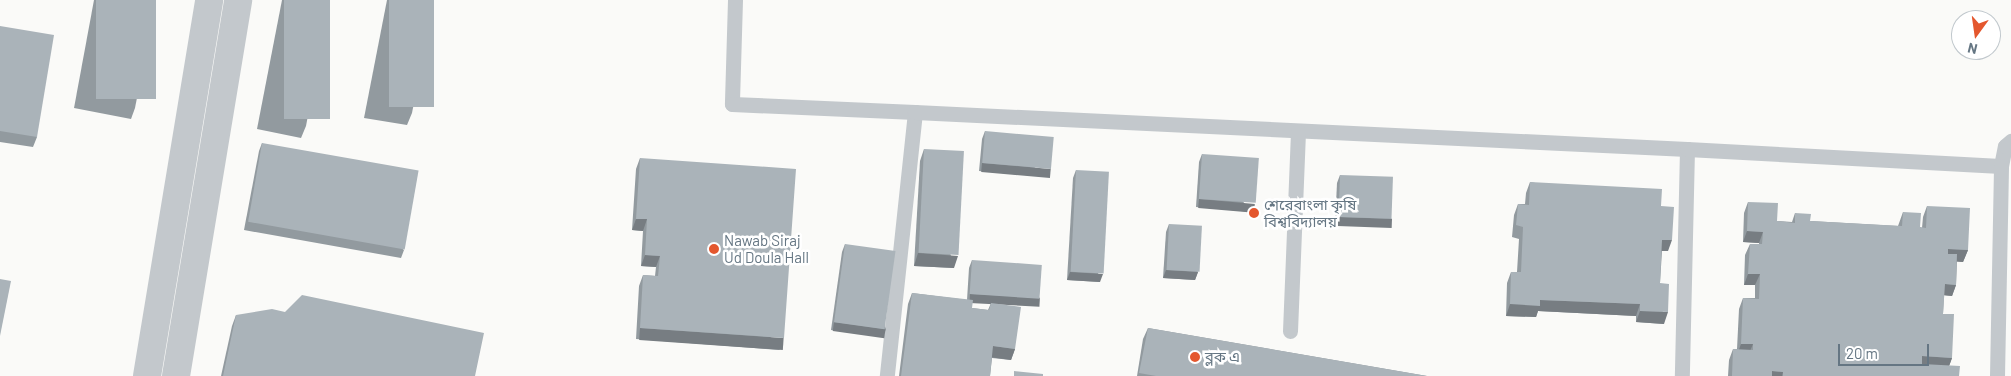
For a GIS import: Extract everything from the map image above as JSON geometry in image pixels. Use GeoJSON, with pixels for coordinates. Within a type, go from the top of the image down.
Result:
{"type":"FeatureCollection","features":[{"type":"Feature","properties":{"kind":"street"},"geometry":{"type":"LineString","coordinates":[[147,376],[208,0]]}},
{"type":"Feature","properties":{"kind":"street"},"geometry":{"type":"LineString","coordinates":[[176,376],[238,0]]}},
{"type":"Feature","properties":{"kind":"lane"},"geometry":{"type":"LineString","coordinates":[[735,0],[732,104],[1687,149],[2001,166]]}},
{"type":"Feature","properties":{"kind":"lane"},"geometry":{"type":"LineString","coordinates":[[887,376],[915,112]]}},
{"type":"Feature","properties":{"kind":"lane"},"geometry":{"type":"LineString","coordinates":[[1290,331],[1298,131]]}},
{"type":"Feature","properties":{"kind":"lane"},"geometry":{"type":"LineString","coordinates":[[1996,376],[2001,166],[2005,146],[2011,141]]}},
{"type":"Feature","properties":{"kind":"lane"},"geometry":{"type":"LineString","coordinates":[[1682,376],[1687,149]]}},
{"type":"Feature","properties":{"kind":"building"},"geometry":{"type":"Polygon","coordinates":[[[96,0],[156,0],[156,99],[96,99],[96,0]]]}},
{"type":"Feature","properties":{"kind":"building"},"geometry":{"type":"Polygon","coordinates":[[[284,0],[330,0],[330,119],[284,119],[284,0]]]}},
{"type":"Feature","properties":{"kind":"building"},"geometry":{"type":"Polygon","coordinates":[[[389,0],[434,0],[434,107],[389,107],[389,0]]]}},
{"type":"Feature","properties":{"kind":"building"},"geometry":{"type":"Polygon","coordinates":[[[0,26],[54,35],[37,137],[0,131],[0,26]]]}},
{"type":"Feature","properties":{"kind":"building"},"geometry":{"type":"Polygon","coordinates":[[[985,131],[1054,137],[1051,169],[982,163],[985,131]]]}},
{"type":"Feature","properties":{"kind":"building"},"geometry":{"type":"Polygon","coordinates":[[[262,143],[419,171],[405,249],[248,222],[262,143]]]}},
{"type":"Feature","properties":{"kind":"building"},"geometry":{"type":"Polygon","coordinates":[[[924,149],[964,151],[959,255],[919,253],[924,149]]]}},
{"type":"Feature","properties":{"kind":"building"},"geometry":{"type":"Polygon","coordinates":[[[1202,154],[1259,158],[1256,203],[1199,199],[1202,154]]]}},
{"type":"Feature","properties":{"kind":"building","name":"Nawab Siraj Ud Doula Hall"},"geometry":{"type":"Polygon","coordinates":[[[640,158],[796,169],[784,338],[640,328],[643,275],[658,276],[660,256],[645,255],[647,219],[636,219],[640,158]]]}},
{"type":"Feature","properties":{"kind":"building"},"geometry":{"type":"Polygon","coordinates":[[[1076,170],[1109,172],[1104,274],[1071,272],[1076,170]]]}},
{"type":"Feature","properties":{"kind":"building"},"geometry":{"type":"Polygon","coordinates":[[[1340,175],[1393,177],[1392,219],[1339,217],[1340,175]]]}},
{"type":"Feature","properties":{"kind":"building"},"geometry":{"type":"Polygon","coordinates":[[[1530,182],[1662,189],[1661,206],[1674,207],[1672,240],[1662,240],[1660,283],[1669,284],[1668,312],[1640,311],[1640,304],[1540,300],[1540,306],[1510,304],[1511,272],[1521,272],[1523,227],[1516,225],[1518,204],[1529,205],[1530,182]]]}},
{"type":"Feature","properties":{"kind":"building"},"geometry":{"type":"Polygon","coordinates":[[[1748,202],[1778,203],[1777,221],[1795,223],[1795,213],[1811,214],[1810,221],[1902,226],[1903,212],[1921,213],[1920,227],[1926,228],[1927,206],[1970,208],[1968,250],[1948,249],[1948,254],[1957,254],[1956,285],[1945,284],[1943,314],[1954,314],[1952,358],[1922,356],[1922,364],[1960,366],[1959,376],[1783,376],[1783,372],[1772,371],[1772,376],[1732,376],[1733,349],[1753,350],[1753,344],[1741,344],[1743,298],[1759,299],[1760,274],[1748,274],[1750,244],[1762,244],[1763,232],[1747,231],[1748,202]]]}},
{"type":"Feature","properties":{"kind":"building"},"geometry":{"type":"Polygon","coordinates":[[[1169,224],[1202,226],[1200,272],[1167,270],[1169,224]]]}},
{"type":"Feature","properties":{"kind":"building"},"geometry":{"type":"Polygon","coordinates":[[[845,244],[896,251],[885,329],[834,322],[845,244]]]}},
{"type":"Feature","properties":{"kind":"building"},"geometry":{"type":"Polygon","coordinates":[[[972,260],[1042,265],[1039,299],[970,294],[972,260]]]}},
{"type":"Feature","properties":{"kind":"building"},"geometry":{"type":"Polygon","coordinates":[[[0,279],[11,281],[0,336],[0,279]]]}},
{"type":"Feature","properties":{"kind":"building"},"geometry":{"type":"Polygon","coordinates":[[[912,293],[973,300],[972,308],[989,310],[991,303],[1021,307],[1015,349],[993,346],[990,376],[901,376],[912,293]]]}},
{"type":"Feature","properties":{"kind":"building"},"geometry":{"type":"Polygon","coordinates":[[[302,295],[484,333],[475,376],[223,376],[236,315],[272,309],[285,312],[302,295]]]}},
{"type":"Feature","properties":{"kind":"building"},"geometry":{"type":"Polygon","coordinates":[[[1148,328],[1427,376],[1156,376],[1139,373],[1148,328]]]}},
{"type":"Feature","properties":{"kind":"building"},"geometry":{"type":"Polygon","coordinates":[[[1014,371],[1043,374],[1043,376],[1014,376],[1014,371]]]}},
{"type":"Feature","properties":{"kind":"place","name":"শেরেবাংলা কৃষি বিশ্ববিদ্যালয়"},"geometry":{"type":"Point","coordinates":[1254,213]}},
{"type":"Feature","properties":{"kind":"place","name":"Nawab Siraj Ud Doula Hall"},"geometry":{"type":"Point","coordinates":[714,249]}},
{"type":"Feature","properties":{"kind":"place","name":"ব্লক এ"},"geometry":{"type":"Point","coordinates":[1195,357]}}]}
